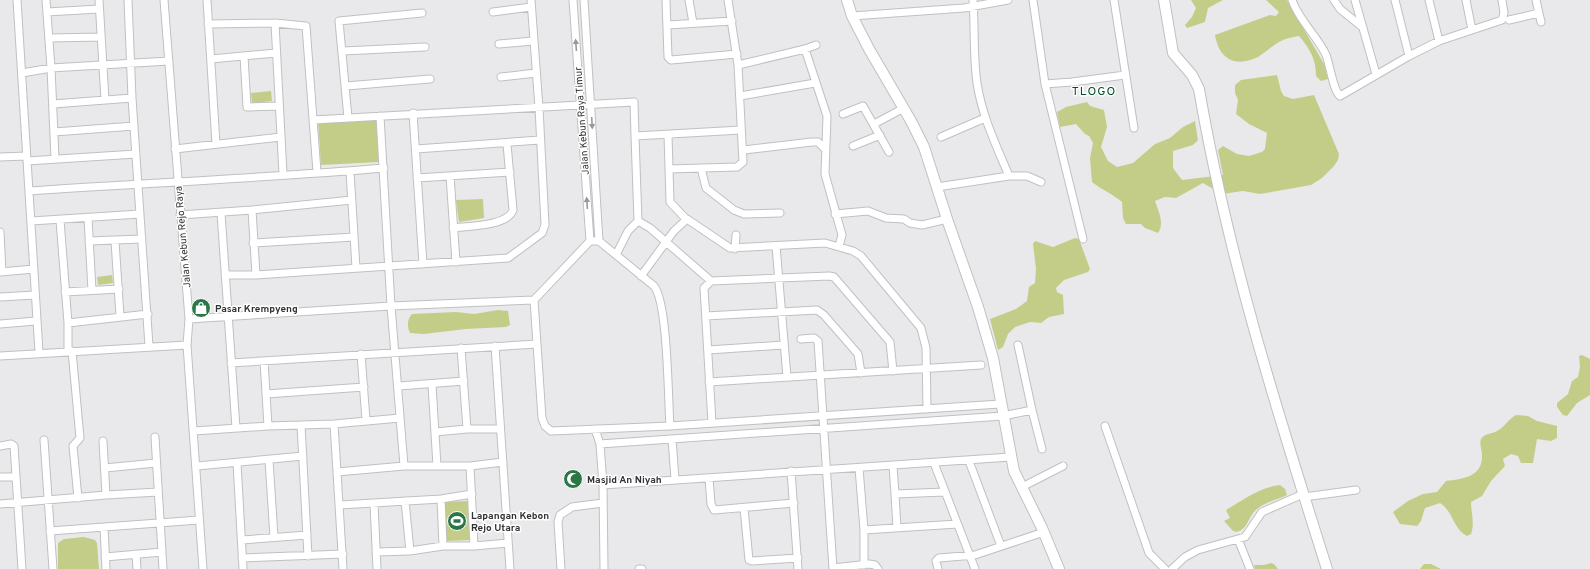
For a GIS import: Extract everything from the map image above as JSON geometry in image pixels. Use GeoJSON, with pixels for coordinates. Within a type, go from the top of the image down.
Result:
{"type":"FeatureCollection","features":[{"type":"Feature","properties":{"kind":"street"},"geometry":{"type":"LineString","coordinates":[[17,0],[26,158],[30,191],[34,295],[39,352]]}},
{"type":"Feature","properties":{"kind":"street"},"geometry":{"type":"LineString","coordinates":[[46,0],[55,158]]}},
{"type":"Feature","properties":{"kind":"street"},"geometry":{"type":"LineString","coordinates":[[99,0],[105,100]]}},
{"type":"Feature","properties":{"kind":"street"},"geometry":{"type":"LineString","coordinates":[[128,0],[132,98],[149,346]]}},
{"type":"Feature","properties":{"kind":"street","name":"Jalan Kebun Rejo Raya"},"geometry":{"type":"LineString","coordinates":[[164,0],[177,183],[189,319],[187,345],[197,466],[203,569]]}},
{"type":"Feature","properties":{"kind":"street"},"geometry":{"type":"LineString","coordinates":[[207,0],[216,144]]}},
{"type":"Feature","properties":{"kind":"street","name":"Jalan Kebun Raya Timur"},"geometry":{"type":"LineString","coordinates":[[573,0],[590,242]]}},
{"type":"Feature","properties":{"kind":"street","name":"Jalan Kebun Raya Timur"},"geometry":{"type":"LineString","coordinates":[[584,0],[599,241]]}},
{"type":"Feature","properties":{"kind":"street"},"geometry":{"type":"LineString","coordinates":[[666,0],[668,57],[671,60],[737,54]]}},
{"type":"Feature","properties":{"kind":"street"},"geometry":{"type":"LineString","coordinates":[[689,0],[693,23]]}},
{"type":"Feature","properties":{"kind":"street"},"geometry":{"type":"LineString","coordinates":[[669,169],[740,165],[743,162],[744,150],[740,130],[740,96],[737,54],[728,0]]}},
{"type":"Feature","properties":{"kind":"street"},"geometry":{"type":"LineString","coordinates":[[847,0],[852,16],[869,49],[904,108],[924,147],[947,219],[983,321],[993,358],[1000,404],[1014,471],[1044,532],[1058,569]]}},
{"type":"Feature","properties":{"kind":"street"},"geometry":{"type":"LineString","coordinates":[[852,16],[1008,0]]}},
{"type":"Feature","properties":{"kind":"street"},"geometry":{"type":"LineString","coordinates":[[1033,0],[1045,84],[1083,239]]}},
{"type":"Feature","properties":{"kind":"street"},"geometry":{"type":"LineString","coordinates":[[1114,0],[1134,128]]}},
{"type":"Feature","properties":{"kind":"street"},"geometry":{"type":"LineString","coordinates":[[1164,0],[1172,54],[1192,75],[1199,89],[1233,255],[1266,376],[1327,569]]}},
{"type":"Feature","properties":{"kind":"street"},"geometry":{"type":"LineString","coordinates":[[1292,0],[1305,24],[1324,52],[1338,94],[1344,95],[1376,74],[1440,41],[1502,20],[1504,13],[1502,0]]}},
{"type":"Feature","properties":{"kind":"street"},"geometry":{"type":"LineString","coordinates":[[1334,0],[1340,9],[1361,26]]}},
{"type":"Feature","properties":{"kind":"street"},"geometry":{"type":"LineString","coordinates":[[1355,0],[1361,26],[1376,74]]}},
{"type":"Feature","properties":{"kind":"street"},"geometry":{"type":"LineString","coordinates":[[1395,0],[1409,56]]}},
{"type":"Feature","properties":{"kind":"street"},"geometry":{"type":"LineString","coordinates":[[1429,0],[1440,41]]}},
{"type":"Feature","properties":{"kind":"street"},"geometry":{"type":"LineString","coordinates":[[1466,0],[1472,30]]}},
{"type":"Feature","properties":{"kind":"street"},"geometry":{"type":"LineString","coordinates":[[1536,0],[1541,22]]}},
{"type":"Feature","properties":{"kind":"street"},"geometry":{"type":"LineString","coordinates":[[973,3],[975,67],[979,97],[985,118],[1009,176]]}},
{"type":"Feature","properties":{"kind":"street"},"geometry":{"type":"LineString","coordinates":[[225,275],[256,275],[511,258],[544,230],[539,108],[531,4],[493,12]]}},
{"type":"Feature","properties":{"kind":"street"},"geometry":{"type":"LineString","coordinates":[[46,12],[99,9]]}},
{"type":"Feature","properties":{"kind":"street"},"geometry":{"type":"LineString","coordinates":[[348,118],[343,51],[339,21],[422,13]]}},
{"type":"Feature","properties":{"kind":"street"},"geometry":{"type":"LineString","coordinates":[[1509,20],[1539,13]]}},
{"type":"Feature","properties":{"kind":"street"},"geometry":{"type":"LineString","coordinates":[[668,25],[732,21]]}},
{"type":"Feature","properties":{"kind":"street"},"geometry":{"type":"LineString","coordinates":[[208,24],[275,23],[305,26],[307,28],[317,172]]}},
{"type":"Feature","properties":{"kind":"street"},"geometry":{"type":"LineString","coordinates":[[275,23],[283,174]]}},
{"type":"Feature","properties":{"kind":"street"},"geometry":{"type":"LineString","coordinates":[[49,38],[101,37]]}},
{"type":"Feature","properties":{"kind":"street"},"geometry":{"type":"LineString","coordinates":[[498,44],[533,41]]}},
{"type":"Feature","properties":{"kind":"street"},"geometry":{"type":"LineString","coordinates":[[738,65],[816,45]]}},
{"type":"Feature","properties":{"kind":"street"},"geometry":{"type":"LineString","coordinates":[[343,51],[426,46]]}},
{"type":"Feature","properties":{"kind":"street"},"geometry":{"type":"LineString","coordinates":[[805,49],[827,116],[825,174],[842,235],[838,246]]}},
{"type":"Feature","properties":{"kind":"street"},"geometry":{"type":"LineString","coordinates":[[211,58],[276,53]]}},
{"type":"Feature","properties":{"kind":"street"},"geometry":{"type":"LineString","coordinates":[[244,56],[248,107],[279,106]]}},
{"type":"Feature","properties":{"kind":"street"},"geometry":{"type":"LineString","coordinates":[[22,73],[51,68],[169,61]]}},
{"type":"Feature","properties":{"kind":"street"},"geometry":{"type":"LineString","coordinates":[[501,77],[536,73]]}},
{"type":"Feature","properties":{"kind":"street"},"geometry":{"type":"LineString","coordinates":[[1045,84],[1125,75]]}},
{"type":"Feature","properties":{"kind":"street"},"geometry":{"type":"LineString","coordinates":[[346,86],[430,79]]}},
{"type":"Feature","properties":{"kind":"street"},"geometry":{"type":"LineString","coordinates":[[740,96],[815,83]]}},
{"type":"Feature","properties":{"kind":"street"},"geometry":{"type":"LineString","coordinates":[[53,104],[132,98]]}},
{"type":"Feature","properties":{"kind":"street"},"geometry":{"type":"LineString","coordinates":[[313,120],[413,113],[580,106],[634,102],[638,220],[628,231],[616,255]]}},
{"type":"Feature","properties":{"kind":"street"},"geometry":{"type":"LineString","coordinates":[[843,114],[863,106],[889,152]]}},
{"type":"Feature","properties":{"kind":"street"},"geometry":{"type":"LineString","coordinates":[[874,124],[904,108]]}},
{"type":"Feature","properties":{"kind":"street"},"geometry":{"type":"LineString","coordinates":[[413,113],[423,264]]}},
{"type":"Feature","properties":{"kind":"street"},"geometry":{"type":"LineString","coordinates":[[380,116],[391,306],[399,386],[404,466]]}},
{"type":"Feature","properties":{"kind":"street"},"geometry":{"type":"LineString","coordinates":[[942,137],[985,118]]}},
{"type":"Feature","properties":{"kind":"street"},"geometry":{"type":"LineString","coordinates":[[54,132],[134,126]]}},
{"type":"Feature","properties":{"kind":"street"},"geometry":{"type":"LineString","coordinates":[[635,136],[740,130]]}},
{"type":"Feature","properties":{"kind":"street"},"geometry":{"type":"LineString","coordinates":[[668,135],[670,202],[686,219],[691,220],[726,247],[735,249],[815,242],[838,246],[853,251],[861,256],[919,325],[925,338],[927,410]]}},
{"type":"Feature","properties":{"kind":"street"},"geometry":{"type":"LineString","coordinates":[[853,146],[880,135]]}},
{"type":"Feature","properties":{"kind":"street"},"geometry":{"type":"LineString","coordinates":[[175,149],[281,137]]}},
{"type":"Feature","properties":{"kind":"street"},"geometry":{"type":"LineString","coordinates":[[416,149],[507,144],[540,140]]}},
{"type":"Feature","properties":{"kind":"street"},"geometry":{"type":"LineString","coordinates":[[744,150],[812,142],[818,142],[825,149]]}},
{"type":"Feature","properties":{"kind":"street"},"geometry":{"type":"LineString","coordinates":[[453,228],[501,221],[511,215],[513,210],[507,144]]}},
{"type":"Feature","properties":{"kind":"street"},"geometry":{"type":"LineString","coordinates":[[0,157],[55,158],[136,154]]}},
{"type":"Feature","properties":{"kind":"street"},"geometry":{"type":"LineString","coordinates":[[30,191],[177,183],[283,174],[384,168]]}},
{"type":"Feature","properties":{"kind":"street"},"geometry":{"type":"LineString","coordinates":[[701,168],[706,188],[734,210],[744,214],[780,213]]}},
{"type":"Feature","properties":{"kind":"street"},"geometry":{"type":"LineString","coordinates":[[350,171],[356,268]]}},
{"type":"Feature","properties":{"kind":"street"},"geometry":{"type":"LineString","coordinates":[[417,178],[510,172]]}},
{"type":"Feature","properties":{"kind":"street"},"geometry":{"type":"LineString","coordinates":[[450,176],[456,262]]}},
{"type":"Feature","properties":{"kind":"street"},"geometry":{"type":"LineString","coordinates":[[937,187],[1009,176],[1027,176],[1041,182]]}},
{"type":"Feature","properties":{"kind":"street"},"geometry":{"type":"LineString","coordinates":[[180,215],[252,210],[352,200]]}},
{"type":"Feature","properties":{"kind":"street"},"geometry":{"type":"LineString","coordinates":[[252,210],[256,275]]}},
{"type":"Feature","properties":{"kind":"street"},"geometry":{"type":"LineString","coordinates":[[835,214],[868,211],[886,218],[904,218],[910,223],[922,225],[947,219]]}},
{"type":"Feature","properties":{"kind":"street"},"geometry":{"type":"LineString","coordinates":[[220,212],[229,317],[236,428]]}},
{"type":"Feature","properties":{"kind":"street"},"geometry":{"type":"LineString","coordinates":[[30,221],[140,214]]}},
{"type":"Feature","properties":{"kind":"street"},"geometry":{"type":"LineString","coordinates":[[88,218],[92,290]]}},
{"type":"Feature","properties":{"kind":"street"},"geometry":{"type":"LineString","coordinates":[[641,276],[686,219]]}},
{"type":"Feature","properties":{"kind":"street"},"geometry":{"type":"LineString","coordinates":[[60,220],[70,351],[80,438],[73,446],[78,498]]}},
{"type":"Feature","properties":{"kind":"street"},"geometry":{"type":"LineString","coordinates":[[638,220],[667,242],[711,281]]}},
{"type":"Feature","properties":{"kind":"street"},"geometry":{"type":"LineString","coordinates":[[0,232],[1,272],[34,269]]}},
{"type":"Feature","properties":{"kind":"street"},"geometry":{"type":"LineString","coordinates":[[735,249],[736,235]]}},
{"type":"Feature","properties":{"kind":"street"},"geometry":{"type":"LineString","coordinates":[[253,243],[354,237]]}},
{"type":"Feature","properties":{"kind":"street"},"geometry":{"type":"LineString","coordinates":[[89,241],[142,239]]}},
{"type":"Feature","properties":{"kind":"street"},"geometry":{"type":"LineString","coordinates":[[115,241],[120,316]]}},
{"type":"Feature","properties":{"kind":"street"},"geometry":{"type":"LineString","coordinates":[[189,319],[391,306],[534,300],[590,242],[599,241],[654,286],[661,299],[670,426]]}},
{"type":"Feature","properties":{"kind":"street"},"geometry":{"type":"LineString","coordinates":[[776,246],[780,278],[787,378]]}},
{"type":"Feature","properties":{"kind":"street"},"geometry":{"type":"LineString","coordinates":[[712,423],[704,288],[711,281],[829,276],[836,279],[890,342],[893,371]]}},
{"type":"Feature","properties":{"kind":"street"},"geometry":{"type":"LineString","coordinates":[[65,292],[119,289]]}},
{"type":"Feature","properties":{"kind":"street"},"geometry":{"type":"LineString","coordinates":[[0,297],[34,295]]}},
{"type":"Feature","properties":{"kind":"street"},"geometry":{"type":"LineString","coordinates":[[534,300],[542,418],[545,426],[554,431],[822,417],[1000,404]]}},
{"type":"Feature","properties":{"kind":"street"},"geometry":{"type":"LineString","coordinates":[[706,316],[811,310],[820,312],[858,354],[861,373]]}},
{"type":"Feature","properties":{"kind":"street"},"geometry":{"type":"LineString","coordinates":[[68,323],[148,314]]}},
{"type":"Feature","properties":{"kind":"street"},"geometry":{"type":"LineString","coordinates":[[0,324],[36,321]]}},
{"type":"Feature","properties":{"kind":"street"},"geometry":{"type":"LineString","coordinates":[[801,339],[814,338],[818,341],[821,375],[822,429],[833,569],[873,564],[878,569]]}},
{"type":"Feature","properties":{"kind":"street"},"geometry":{"type":"LineString","coordinates":[[231,363],[537,344]]}},
{"type":"Feature","properties":{"kind":"street"},"geometry":{"type":"LineString","coordinates":[[0,356],[39,352],[187,345]]}},
{"type":"Feature","properties":{"kind":"street"},"geometry":{"type":"LineString","coordinates":[[708,350],[784,345]]}},
{"type":"Feature","properties":{"kind":"street"},"geometry":{"type":"LineString","coordinates":[[1018,345],[1042,449]]}},
{"type":"Feature","properties":{"kind":"street"},"geometry":{"type":"LineString","coordinates":[[495,346],[510,569]]}},
{"type":"Feature","properties":{"kind":"street"},"geometry":{"type":"LineString","coordinates":[[461,348],[467,429]]}},
{"type":"Feature","properties":{"kind":"street"},"geometry":{"type":"LineString","coordinates":[[361,354],[366,420]]}},
{"type":"Feature","properties":{"kind":"street"},"geometry":{"type":"LineString","coordinates":[[264,361],[268,426]]}},
{"type":"Feature","properties":{"kind":"street"},"geometry":{"type":"LineString","coordinates":[[709,382],[982,365]]}},
{"type":"Feature","properties":{"kind":"street"},"geometry":{"type":"LineString","coordinates":[[399,386],[432,385],[464,381]]}},
{"type":"Feature","properties":{"kind":"street"},"geometry":{"type":"LineString","coordinates":[[432,385],[437,466]]}},
{"type":"Feature","properties":{"kind":"street"},"geometry":{"type":"LineString","coordinates":[[266,394],[364,387]]}},
{"type":"Feature","properties":{"kind":"street"},"geometry":{"type":"LineString","coordinates":[[600,444],[1003,416],[1032,410]]}},
{"type":"Feature","properties":{"kind":"street"},"geometry":{"type":"LineString","coordinates":[[194,431],[268,426],[334,424],[400,418]]}},
{"type":"Feature","properties":{"kind":"street"},"geometry":{"type":"LineString","coordinates":[[334,424],[344,569]]}},
{"type":"Feature","properties":{"kind":"street"},"geometry":{"type":"LineString","coordinates":[[301,425],[308,556]]}},
{"type":"Feature","properties":{"kind":"street"},"geometry":{"type":"LineString","coordinates":[[1105,426],[1148,553],[1165,569]]}},
{"type":"Feature","properties":{"kind":"street"},"geometry":{"type":"LineString","coordinates":[[435,432],[467,429],[500,429]]}},
{"type":"Feature","properties":{"kind":"street"},"geometry":{"type":"LineString","coordinates":[[595,429],[600,444],[603,484],[604,569]]}},
{"type":"Feature","properties":{"kind":"street"},"geometry":{"type":"LineString","coordinates":[[155,437],[163,569]]}},
{"type":"Feature","properties":{"kind":"street"},"geometry":{"type":"LineString","coordinates":[[672,438],[675,479]]}},
{"type":"Feature","properties":{"kind":"street"},"geometry":{"type":"LineString","coordinates":[[44,440],[53,569]]}},
{"type":"Feature","properties":{"kind":"street"},"geometry":{"type":"LineString","coordinates":[[103,441],[106,495]]}},
{"type":"Feature","properties":{"kind":"street"},"geometry":{"type":"LineString","coordinates":[[0,446],[13,445],[22,569]]}},
{"type":"Feature","properties":{"kind":"street"},"geometry":{"type":"LineString","coordinates":[[197,466],[302,456]]}},
{"type":"Feature","properties":{"kind":"street"},"geometry":{"type":"LineString","coordinates":[[603,484],[969,461],[1010,457]]}},
{"type":"Feature","properties":{"kind":"street"},"geometry":{"type":"LineString","coordinates":[[269,460],[274,537]]}},
{"type":"Feature","properties":{"kind":"street"},"geometry":{"type":"LineString","coordinates":[[969,461],[1002,546]]}},
{"type":"Feature","properties":{"kind":"street"},"geometry":{"type":"LineString","coordinates":[[338,472],[404,466],[470,466],[503,462]]}},
{"type":"Feature","properties":{"kind":"street"},"geometry":{"type":"LineString","coordinates":[[105,468],[156,463]]}},
{"type":"Feature","properties":{"kind":"street"},"geometry":{"type":"LineString","coordinates":[[238,463],[243,569]]}},
{"type":"Feature","properties":{"kind":"street"},"geometry":{"type":"LineString","coordinates":[[934,463],[975,569]]}},
{"type":"Feature","properties":{"kind":"street"},"geometry":{"type":"LineString","coordinates":[[470,466],[474,546]]}},
{"type":"Feature","properties":{"kind":"street"},"geometry":{"type":"LineString","coordinates":[[893,466],[898,528]]}},
{"type":"Feature","properties":{"kind":"street"},"geometry":{"type":"LineString","coordinates":[[1022,487],[1063,466]]}},
{"type":"Feature","properties":{"kind":"street"},"geometry":{"type":"LineString","coordinates":[[859,468],[864,530],[864,565]]}},
{"type":"Feature","properties":{"kind":"street"},"geometry":{"type":"LineString","coordinates":[[791,472],[798,569]]}},
{"type":"Feature","properties":{"kind":"street"},"geometry":{"type":"LineString","coordinates":[[0,477],[15,477]]}},
{"type":"Feature","properties":{"kind":"street"},"geometry":{"type":"LineString","coordinates":[[709,478],[711,504],[713,509],[794,504]]}},
{"type":"Feature","properties":{"kind":"street"},"geometry":{"type":"LineString","coordinates":[[1172,569],[1185,557],[1198,550],[1247,535],[1262,512],[1304,495],[1356,490]]}},
{"type":"Feature","properties":{"kind":"street"},"geometry":{"type":"LineString","coordinates":[[0,504],[158,492]]}},
{"type":"Feature","properties":{"kind":"street"},"geometry":{"type":"LineString","coordinates":[[896,494],[945,492]]}},
{"type":"Feature","properties":{"kind":"street"},"geometry":{"type":"LineString","coordinates":[[340,505],[441,499],[472,494]]}},
{"type":"Feature","properties":{"kind":"street"},"geometry":{"type":"LineString","coordinates":[[441,499],[443,546]]}},
{"type":"Feature","properties":{"kind":"street"},"geometry":{"type":"LineString","coordinates":[[405,501],[410,551]]}},
{"type":"Feature","properties":{"kind":"street"},"geometry":{"type":"LineString","coordinates":[[561,569],[558,522],[560,515],[572,507],[603,503]]}},
{"type":"Feature","properties":{"kind":"street"},"geometry":{"type":"LineString","coordinates":[[374,504],[377,569]]}},
{"type":"Feature","properties":{"kind":"street"},"geometry":{"type":"LineString","coordinates":[[744,508],[749,560],[798,558]]}},
{"type":"Feature","properties":{"kind":"street"},"geometry":{"type":"LineString","coordinates":[[50,531],[199,520]]}},
{"type":"Feature","properties":{"kind":"street"},"geometry":{"type":"LineString","coordinates":[[864,530],[958,524]]}},
{"type":"Feature","properties":{"kind":"street"},"geometry":{"type":"LineString","coordinates":[[104,527],[106,569]]}},
{"type":"Feature","properties":{"kind":"street"},"geometry":{"type":"LineString","coordinates":[[938,569],[936,561],[939,558],[970,555],[1044,532]]}},
{"type":"Feature","properties":{"kind":"street"},"geometry":{"type":"LineString","coordinates":[[242,540],[307,535]]}},
{"type":"Feature","properties":{"kind":"street"},"geometry":{"type":"LineString","coordinates":[[1238,539],[1250,569]]}},
{"type":"Feature","properties":{"kind":"street"},"geometry":{"type":"LineString","coordinates":[[376,552],[410,551],[443,546],[474,546],[508,543]]}},
{"type":"Feature","properties":{"kind":"street"},"geometry":{"type":"LineString","coordinates":[[105,557],[162,552]]}},
{"type":"Feature","properties":{"kind":"street"},"geometry":{"type":"LineString","coordinates":[[136,554],[137,569]]}},
{"type":"Feature","properties":{"kind":"street"},"geometry":{"type":"LineString","coordinates":[[242,558],[343,554]]}},
{"type":"Feature","properties":{"kind":"green space"},"geometry":{"type":"Polygon","coordinates":[[[1191,0],[1223,0],[1208,8],[1205,22],[1187,28],[1185,25],[1192,17],[1196,8],[1191,0]]]}},
{"type":"Feature","properties":{"kind":"green space"},"geometry":{"type":"Polygon","coordinates":[[[1266,0],[1287,0],[1324,64],[1328,79],[1321,81],[1316,76],[1312,54],[1299,36],[1281,41],[1258,57],[1242,62],[1229,59],[1220,50],[1215,35],[1270,15],[1276,16],[1279,12],[1266,0]]]}},
{"type":"Feature","properties":{"kind":"green space"},"geometry":{"type":"Polygon","coordinates":[[[1277,75],[1281,91],[1284,96],[1293,99],[1314,95],[1339,154],[1338,160],[1334,166],[1322,178],[1311,185],[1260,194],[1243,191],[1222,194],[1203,183],[1176,198],[1165,197],[1155,201],[1161,221],[1158,233],[1145,228],[1141,224],[1126,224],[1123,218],[1122,202],[1092,182],[1090,158],[1093,143],[1089,136],[1085,134],[1076,124],[1060,127],[1057,112],[1066,107],[1087,102],[1090,106],[1104,110],[1107,127],[1101,147],[1108,161],[1117,167],[1133,163],[1155,144],[1170,138],[1183,127],[1195,121],[1198,140],[1193,145],[1173,151],[1173,168],[1182,180],[1223,175],[1218,150],[1223,146],[1237,154],[1249,156],[1262,152],[1265,149],[1267,133],[1249,124],[1236,114],[1238,100],[1235,93],[1235,85],[1241,80],[1277,75]]]}},
{"type":"Feature","properties":{"kind":"green space"},"geometry":{"type":"Polygon","coordinates":[[[271,91],[272,101],[252,103],[251,93],[271,91]]]}},
{"type":"Feature","properties":{"kind":"green space"},"geometry":{"type":"Polygon","coordinates":[[[377,117],[379,162],[321,165],[318,121],[377,117]]]}},
{"type":"Feature","properties":{"kind":"green space"},"geometry":{"type":"Polygon","coordinates":[[[483,199],[484,218],[459,222],[456,200],[483,199]]]}},
{"type":"Feature","properties":{"kind":"green space"},"geometry":{"type":"Polygon","coordinates":[[[1075,238],[1079,239],[1090,269],[1088,272],[1064,280],[1056,288],[1057,292],[1063,295],[1064,314],[1049,317],[1041,323],[1030,322],[1015,327],[1008,334],[1003,347],[998,350],[990,319],[1016,309],[1027,301],[1029,287],[1035,283],[1036,269],[1033,244],[1035,241],[1053,247],[1075,238]]]}},
{"type":"Feature","properties":{"kind":"green space"},"geometry":{"type":"Polygon","coordinates":[[[112,275],[113,283],[98,285],[97,277],[112,275]]]}},
{"type":"Feature","properties":{"kind":"green space"},"geometry":{"type":"Polygon","coordinates":[[[498,310],[508,311],[510,325],[506,327],[466,329],[424,334],[410,333],[408,328],[408,321],[412,314],[456,312],[474,314],[498,310]]]}},
{"type":"Feature","properties":{"kind":"green space"},"geometry":{"type":"Polygon","coordinates":[[[1582,355],[1590,359],[1590,395],[1577,403],[1567,416],[1563,415],[1557,407],[1557,403],[1568,394],[1572,381],[1578,377],[1580,367],[1579,356],[1582,355]]]}},
{"type":"Feature","properties":{"kind":"green space"},"geometry":{"type":"Polygon","coordinates":[[[1516,415],[1528,416],[1537,421],[1557,426],[1557,438],[1551,441],[1537,439],[1533,463],[1521,463],[1518,456],[1511,454],[1503,459],[1505,466],[1491,481],[1482,496],[1471,502],[1473,522],[1471,534],[1467,536],[1462,533],[1448,511],[1440,503],[1425,508],[1421,521],[1417,526],[1400,524],[1393,512],[1408,501],[1423,494],[1437,492],[1446,481],[1465,478],[1476,472],[1481,462],[1481,439],[1484,436],[1500,429],[1516,415]]]}},
{"type":"Feature","properties":{"kind":"green space"},"geometry":{"type":"Polygon","coordinates":[[[1280,485],[1285,489],[1287,495],[1260,506],[1240,531],[1233,531],[1224,521],[1230,518],[1226,510],[1259,491],[1280,485]]]}},
{"type":"Feature","properties":{"kind":"green space","name":"Lapangan Kebon Rejo Utara"},"geometry":{"type":"Polygon","coordinates":[[[468,501],[471,540],[446,541],[443,502],[468,501]]]}},
{"type":"Feature","properties":{"kind":"green space"},"geometry":{"type":"Polygon","coordinates":[[[84,537],[95,540],[97,543],[99,569],[58,569],[58,543],[64,539],[84,537]]]}},
{"type":"Feature","properties":{"kind":"green space"},"geometry":{"type":"Polygon","coordinates":[[[1271,563],[1278,569],[1255,569],[1254,565],[1264,565],[1271,563]]]}},
{"type":"Feature","properties":{"kind":"green space"},"geometry":{"type":"Polygon","coordinates":[[[1424,564],[1431,564],[1441,569],[1420,569],[1424,564]]]}},
{"type":"Feature","properties":{"kind":"place","name":"Pasar Krempyeng"},"geometry":{"type":"Point","coordinates":[201,308]}},
{"type":"Feature","properties":{"kind":"place","name":"Masjid An Niyah"},"geometry":{"type":"Point","coordinates":[573,479]}},
{"type":"Feature","properties":{"kind":"place","name":"Lapangan Kebon Rejo Utara"},"geometry":{"type":"Point","coordinates":[457,521]}},
{"type":"Feature","properties":{"kind":"district","name":"TLOGO"},"geometry":{"type":"Point","coordinates":[1094,91]}}]}
